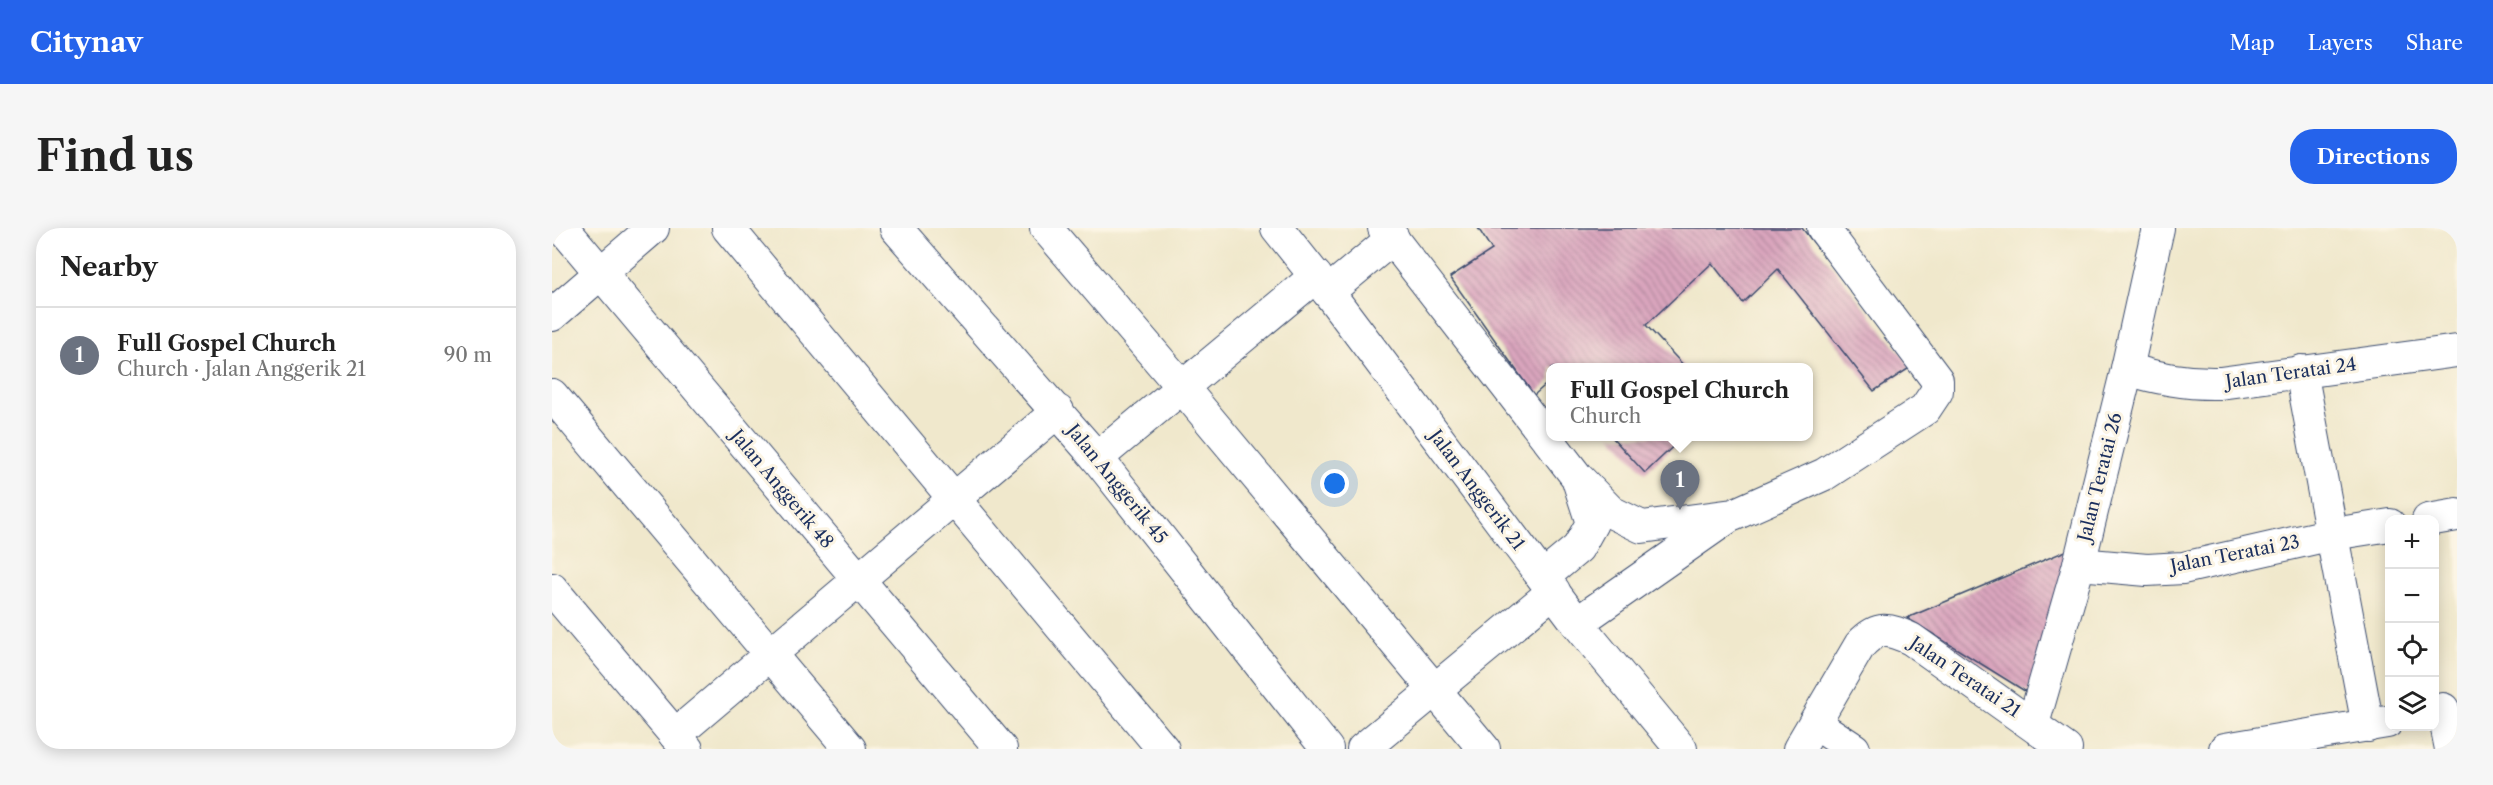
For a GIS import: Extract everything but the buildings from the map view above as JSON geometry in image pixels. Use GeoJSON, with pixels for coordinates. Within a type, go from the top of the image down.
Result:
{"type":"FeatureCollection","features":[{"type":"Feature","properties":{"kind":"street","name":"Jalan Anggerik 48"},"geometry":{"type":"LineString","coordinates":[[563,228],[1001,749]]}},
{"type":"Feature","properties":{"kind":"street"},"geometry":{"type":"LineString","coordinates":[[552,315],[652,228]]}},
{"type":"Feature","properties":{"kind":"street"},"geometry":{"type":"LineString","coordinates":[[728,228],[1163,749]]}},
{"type":"Feature","properties":{"kind":"street","name":"Jalan Anggerik 45"},"geometry":{"type":"LineString","coordinates":[[896,228],[1097,458],[1327,749]]}},
{"type":"Feature","properties":{"kind":"street"},"geometry":{"type":"LineString","coordinates":[[1046,228],[1484,749]]}},
{"type":"Feature","properties":{"kind":"street","name":"Jalan Anggerik 21"},"geometry":{"type":"LineString","coordinates":[[1277,228],[1322,284],[1577,623],[1681,749]]}},
{"type":"Feature","properties":{"kind":"street"},"geometry":{"type":"LineString","coordinates":[[1577,623],[1733,514],[1825,474],[1925,409],[1937,391],[1937,380],[1823,228]]}},
{"type":"Feature","properties":{"kind":"street","name":"Jalan Teratai 26"},"geometry":{"type":"LineString","coordinates":[[2033,724],[2079,564],[2127,369],[2158,228]]}},
{"type":"Feature","properties":{"kind":"street"},"geometry":{"type":"LineString","coordinates":[[1097,458],[1182,387],[1389,233],[1546,437]]}},
{"type":"Feature","properties":{"kind":"street","name":"Jalan Teratai 24"},"geometry":{"type":"LineString","coordinates":[[2127,369],[2157,379],[2189,384],[2220,383],[2457,351]]}},
{"type":"Feature","properties":{"kind":"street"},"geometry":{"type":"LineString","coordinates":[[2225,749],[2379,723],[2333,534],[2301,371]]}},
{"type":"Feature","properties":{"kind":"street"},"geometry":{"type":"LineString","coordinates":[[552,395],[850,749]]}},
{"type":"Feature","properties":{"kind":"street"},"geometry":{"type":"LineString","coordinates":[[552,589],[681,742],[770,655],[1058,411]]}},
{"type":"Feature","properties":{"kind":"street"},"geometry":{"type":"LineString","coordinates":[[1549,441],[1577,477],[1611,512],[1642,527],[1733,514]]}},
{"type":"Feature","properties":{"kind":"street"},"geometry":{"type":"LineString","coordinates":[[1363,749],[1435,689],[1548,584],[1578,548],[1592,523],[1577,477]]}},
{"type":"Feature","properties":{"kind":"street"},"geometry":{"type":"LineString","coordinates":[[2439,517],[2457,515]]}},
{"type":"Feature","properties":{"kind":"street","name":"Jalan Teratai 23"},"geometry":{"type":"LineString","coordinates":[[2079,564],[2146,570],[2183,568],[2333,534],[2385,526]]}},
{"type":"Feature","properties":{"kind":"street","name":"Jalan Teratai 21"},"geometry":{"type":"LineString","coordinates":[[1807,736],[1860,645],[1875,631],[1885,630],[1904,636],[2066,749]]}},
{"type":"Feature","properties":{"kind":"street"},"geometry":{"type":"LineString","coordinates":[[2445,709],[2451,749]]}},
{"type":"Feature","properties":{"kind":"street"},"geometry":{"type":"LineString","coordinates":[[1807,736],[1854,749]]}},
{"type":"Feature","properties":{"kind":"place","name":"Full Gospel Church"},"geometry":{"type":"Point","coordinates":[1680,510]}}]}
